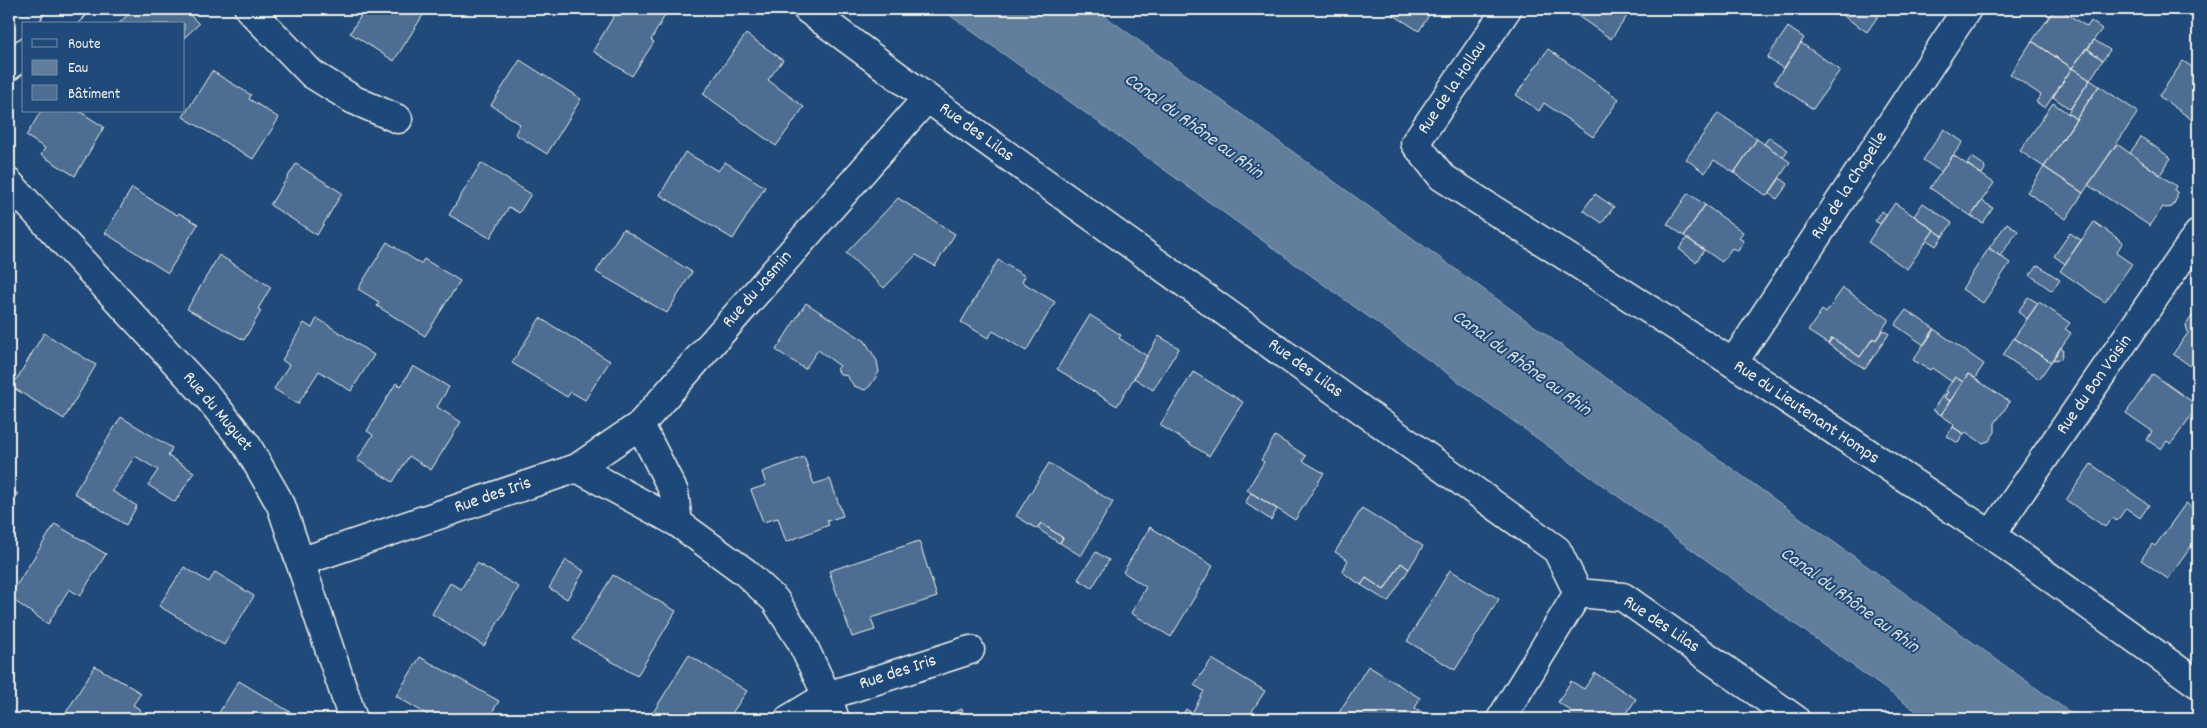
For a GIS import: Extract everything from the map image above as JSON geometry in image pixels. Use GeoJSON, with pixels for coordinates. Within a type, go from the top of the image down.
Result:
{"type":"FeatureCollection","features":[{"type":"Feature","properties":{"kind":"street"},"geometry":{"type":"LineString","coordinates":[[57,22],[72,9]]}},
{"type":"Feature","properties":{"kind":"street"},"geometry":{"type":"LineString","coordinates":[[249,9],[312,74],[354,100],[398,119]]}},
{"type":"Feature","properties":{"kind":"street","name":"Rue des Lilas"},"geometry":{"type":"LineString","coordinates":[[807,9],[927,98],[1557,550],[1578,593],[1623,597],[1796,719]]}},
{"type":"Feature","properties":{"kind":"street","name":"Rue de la Hollau"},"geometry":{"type":"LineString","coordinates":[[1415,143],[1507,9]]}},
{"type":"Feature","properties":{"kind":"street","name":"Rue de la Chapelle"},"geometry":{"type":"LineString","coordinates":[[1733,363],[1967,9]]}},
{"type":"Feature","properties":{"kind":"street"},"geometry":{"type":"LineString","coordinates":[[9,66],[22,55]]}},
{"type":"Feature","properties":{"kind":"street","name":"Rue du Jasmin"},"geometry":{"type":"LineString","coordinates":[[577,468],[640,425],[927,98]]}},
{"type":"Feature","properties":{"kind":"street","name":"Rue du Lieutenant Homps"},"geometry":{"type":"LineString","coordinates":[[1415,143],[1442,177],[1733,363],[1991,535],[2198,684]]}},
{"type":"Feature","properties":{"kind":"street","name":"Rue du Muguet"},"geometry":{"type":"LineString","coordinates":[[9,183],[207,396],[246,444],[281,505],[353,719]]}},
{"type":"Feature","properties":{"kind":"street","name":"Rue du Bon Voisin"},"geometry":{"type":"LineString","coordinates":[[1991,535],[2198,234]]}},
{"type":"Feature","properties":{"kind":"street"},"geometry":{"type":"LineString","coordinates":[[640,425],[674,492],[678,523]]}},
{"type":"Feature","properties":{"kind":"street"},"geometry":{"type":"LineString","coordinates":[[577,468],[678,523],[745,572],[775,600],[801,641],[831,708]]}},
{"type":"Feature","properties":{"kind":"street","name":"Rue des Iris"},"geometry":{"type":"LineString","coordinates":[[300,562],[577,468]]}},
{"type":"Feature","properties":{"kind":"street"},"geometry":{"type":"LineString","coordinates":[[1501,719],[1578,593]]}},
{"type":"Feature","properties":{"kind":"street","name":"Rue des Iris"},"geometry":{"type":"LineString","coordinates":[[789,719],[831,708],[970,650]]}},
{"type":"Feature","properties":{"kind":"water","name":"Canal du Rhône au Rhin"},"geometry":{"type":"Polygon","coordinates":[[[941,9],[1095,9],[2079,719],[1927,719],[941,9]]]}},
{"type":"Feature","properties":{"kind":"building"},"geometry":{"type":"Polygon","coordinates":[[[134,9],[140,11],[143,9],[184,9],[199,24],[185,37],[185,22],[120,22],[134,9]]]}},
{"type":"Feature","properties":{"kind":"building"},"geometry":{"type":"Polygon","coordinates":[[[365,9],[419,9],[425,12],[394,61],[350,33],[365,9]]]}},
{"type":"Feature","properties":{"kind":"building"},"geometry":{"type":"Polygon","coordinates":[[[618,9],[668,10],[651,40],[654,42],[632,76],[593,51],[618,9]]]}},
{"type":"Feature","properties":{"kind":"building"},"geometry":{"type":"Polygon","coordinates":[[[1395,9],[1433,9],[1419,31],[1392,14],[1395,9]]]}},
{"type":"Feature","properties":{"kind":"building"},"geometry":{"type":"Polygon","coordinates":[[[1575,9],[1632,9],[1611,39],[1572,12],[1575,9]]]}},
{"type":"Feature","properties":{"kind":"building"},"geometry":{"type":"Polygon","coordinates":[[[1833,9],[1883,9],[1867,32],[1833,9]]]}},
{"type":"Feature","properties":{"kind":"building"},"geometry":{"type":"Polygon","coordinates":[[[2055,9],[2060,9],[2087,27],[2091,21],[2102,29],[2072,68],[2032,41],[2055,9]]]}},
{"type":"Feature","properties":{"kind":"building"},"geometry":{"type":"Polygon","coordinates":[[[1788,27],[1804,38],[1784,69],[1767,58],[1788,27]]]}},
{"type":"Feature","properties":{"kind":"building"},"geometry":{"type":"Polygon","coordinates":[[[746,34],[783,60],[768,80],[804,107],[776,146],[703,94],[746,34]]]}},
{"type":"Feature","properties":{"kind":"building"},"geometry":{"type":"Polygon","coordinates":[[[2094,40],[2110,50],[2103,60],[2088,49],[2094,40]]]}},
{"type":"Feature","properties":{"kind":"building"},"geometry":{"type":"Polygon","coordinates":[[[2032,41],[2072,68],[2045,108],[2036,102],[2041,95],[2010,74],[2032,41]]]}},
{"type":"Feature","properties":{"kind":"building"},"geometry":{"type":"Polygon","coordinates":[[[1801,43],[1840,70],[1813,109],[1774,82],[1801,43]]]}},
{"type":"Feature","properties":{"kind":"building"},"geometry":{"type":"Polygon","coordinates":[[[2086,48],[2103,60],[2090,80],[2072,68],[2086,48]]]}},
{"type":"Feature","properties":{"kind":"building"},"geometry":{"type":"Polygon","coordinates":[[[1548,49],[1619,99],[1593,137],[1544,103],[1539,111],[1516,95],[1548,49]]]}},
{"type":"Feature","properties":{"kind":"building"},"geometry":{"type":"Polygon","coordinates":[[[520,60],[581,99],[547,154],[515,134],[520,124],[491,105],[520,60]]]}},
{"type":"Feature","properties":{"kind":"building"},"geometry":{"type":"Polygon","coordinates":[[[2183,61],[2198,71],[2198,124],[2159,96],[2183,61]]]}},
{"type":"Feature","properties":{"kind":"building"},"geometry":{"type":"Polygon","coordinates":[[[2072,68],[2090,80],[2070,109],[2053,97],[2072,68]]]}},
{"type":"Feature","properties":{"kind":"building"},"geometry":{"type":"Polygon","coordinates":[[[212,71],[251,95],[249,99],[279,118],[253,159],[183,117],[212,71]]]}},
{"type":"Feature","properties":{"kind":"building"},"geometry":{"type":"Polygon","coordinates":[[[2090,80],[2099,86],[2076,119],[2068,113],[2090,80]]]}},
{"type":"Feature","properties":{"kind":"building"},"geometry":{"type":"Polygon","coordinates":[[[2099,86],[2138,112],[2083,193],[2044,167],[2099,86]]]}},
{"type":"Feature","properties":{"kind":"building"},"geometry":{"type":"Polygon","coordinates":[[[2053,103],[2076,119],[2044,167],[2020,151],[2053,103]]]}},
{"type":"Feature","properties":{"kind":"building"},"geometry":{"type":"Polygon","coordinates":[[[40,112],[81,112],[104,127],[75,176],[41,155],[45,148],[26,136],[40,112]]]}},
{"type":"Feature","properties":{"kind":"building"},"geometry":{"type":"Polygon","coordinates":[[[1718,113],[1757,139],[1734,173],[1714,160],[1705,173],[1686,159],[1718,113]]]}},
{"type":"Feature","properties":{"kind":"building"},"geometry":{"type":"Polygon","coordinates":[[[1944,129],[1963,142],[1941,172],[1923,160],[1944,129]]]}},
{"type":"Feature","properties":{"kind":"building"},"geometry":{"type":"Polygon","coordinates":[[[1769,137],[1788,150],[1783,157],[1764,144],[1769,137]]]}},
{"type":"Feature","properties":{"kind":"building"},"geometry":{"type":"Polygon","coordinates":[[[2141,137],[2171,158],[2160,175],[2130,153],[2141,137]]]}},
{"type":"Feature","properties":{"kind":"building"},"geometry":{"type":"Polygon","coordinates":[[[1757,139],[1790,162],[1767,196],[1734,173],[1757,139]]]}},
{"type":"Feature","properties":{"kind":"building"},"geometry":{"type":"Polygon","coordinates":[[[2117,144],[2176,186],[2174,190],[2177,192],[2177,198],[2172,207],[2163,207],[2150,226],[2088,185],[2117,144]]]}},
{"type":"Feature","properties":{"kind":"building"},"geometry":{"type":"Polygon","coordinates":[[[685,152],[718,171],[725,162],[765,187],[733,239],[660,195],[685,152]]]}},
{"type":"Feature","properties":{"kind":"building"},"geometry":{"type":"Polygon","coordinates":[[[1953,155],[1994,183],[1971,216],[1930,188],[1953,155]]]}},
{"type":"Feature","properties":{"kind":"building"},"geometry":{"type":"Polygon","coordinates":[[[1972,157],[1984,165],[1985,169],[1982,174],[1967,164],[1972,157]]]}},
{"type":"Feature","properties":{"kind":"building"},"geometry":{"type":"Polygon","coordinates":[[[481,163],[531,194],[519,213],[509,207],[490,238],[449,215],[481,163]]]}},
{"type":"Feature","properties":{"kind":"building"},"geometry":{"type":"Polygon","coordinates":[[[296,164],[342,193],[317,235],[270,205],[296,164]]]}},
{"type":"Feature","properties":{"kind":"building"},"geometry":{"type":"Polygon","coordinates":[[[2044,167],[2083,193],[2066,219],[2027,192],[2044,167]]]}},
{"type":"Feature","properties":{"kind":"building"},"geometry":{"type":"Polygon","coordinates":[[[1780,178],[1788,184],[1777,199],[1769,194],[1780,178]]]}},
{"type":"Feature","properties":{"kind":"building"},"geometry":{"type":"Polygon","coordinates":[[[132,188],[177,215],[179,213],[198,224],[168,273],[105,233],[132,188]]]}},
{"type":"Feature","properties":{"kind":"building"},"geometry":{"type":"Polygon","coordinates":[[[1688,193],[1705,205],[1684,236],[1667,224],[1688,193]]]}},
{"type":"Feature","properties":{"kind":"building"},"geometry":{"type":"Polygon","coordinates":[[[1595,194],[1614,207],[1602,223],[1583,210],[1595,194]]]}},
{"type":"Feature","properties":{"kind":"building"},"geometry":{"type":"Polygon","coordinates":[[[898,198],[955,234],[935,266],[916,255],[884,288],[846,253],[898,198]]]}},
{"type":"Feature","properties":{"kind":"building"},"geometry":{"type":"Polygon","coordinates":[[[1982,201],[1993,208],[1983,223],[1971,216],[1982,201]]]}},
{"type":"Feature","properties":{"kind":"building"},"geometry":{"type":"Polygon","coordinates":[[[1895,203],[1934,230],[1907,269],[1868,242],[1895,203]]]}},
{"type":"Feature","properties":{"kind":"building"},"geometry":{"type":"Polygon","coordinates":[[[1923,203],[1952,223],[1943,236],[1914,216],[1923,203]]]}},
{"type":"Feature","properties":{"kind":"building"},"geometry":{"type":"Polygon","coordinates":[[[1705,205],[1743,232],[1739,238],[1744,241],[1738,251],[1732,248],[1722,262],[1684,236],[1705,205]]]}},
{"type":"Feature","properties":{"kind":"building"},"geometry":{"type":"Polygon","coordinates":[[[1882,211],[1887,215],[1880,224],[1875,221],[1882,211]]]}},
{"type":"Feature","properties":{"kind":"building"},"geometry":{"type":"Polygon","coordinates":[[[2094,222],[2123,242],[2116,253],[2132,264],[2105,302],[2060,271],[2094,222]]]}},
{"type":"Feature","properties":{"kind":"building"},"geometry":{"type":"Polygon","coordinates":[[[2007,223],[2018,231],[2000,256],[1989,248],[2007,223]]]}},
{"type":"Feature","properties":{"kind":"building"},"geometry":{"type":"Polygon","coordinates":[[[623,229],[692,272],[667,313],[596,272],[623,229]]]}},
{"type":"Feature","properties":{"kind":"building"},"geometry":{"type":"Polygon","coordinates":[[[1934,230],[1943,236],[1936,246],[1927,240],[1934,230]]]}},
{"type":"Feature","properties":{"kind":"building"},"geometry":{"type":"Polygon","coordinates":[[[2070,233],[2081,240],[2065,264],[2054,256],[2070,233]]]}},
{"type":"Feature","properties":{"kind":"building"},"geometry":{"type":"Polygon","coordinates":[[[1687,238],[1704,250],[1696,262],[1679,249],[1687,238]]]}},
{"type":"Feature","properties":{"kind":"building"},"geometry":{"type":"Polygon","coordinates":[[[387,242],[421,264],[424,259],[460,281],[425,336],[377,306],[379,302],[358,289],[387,242]]]}},
{"type":"Feature","properties":{"kind":"building"},"geometry":{"type":"Polygon","coordinates":[[[1989,248],[2010,263],[1983,303],[1962,289],[1989,248]]]}},
{"type":"Feature","properties":{"kind":"building"},"geometry":{"type":"Polygon","coordinates":[[[219,255],[271,287],[258,309],[261,311],[244,340],[187,309],[219,255]]]}},
{"type":"Feature","properties":{"kind":"building"},"geometry":{"type":"Polygon","coordinates":[[[998,260],[1025,276],[1022,282],[1055,302],[1026,351],[993,331],[988,338],[961,322],[998,260]]]}},
{"type":"Feature","properties":{"kind":"building"},"geometry":{"type":"Polygon","coordinates":[[[2038,265],[2060,280],[2052,291],[2030,275],[2038,265]]]}},
{"type":"Feature","properties":{"kind":"building"},"geometry":{"type":"Polygon","coordinates":[[[1843,288],[1889,319],[1876,340],[1873,338],[1860,357],[1832,338],[1828,344],[1808,331],[1822,310],[1826,313],[1843,288]]]}},
{"type":"Feature","properties":{"kind":"building"},"geometry":{"type":"Polygon","coordinates":[[[2028,297],[2038,303],[2027,319],[2018,312],[2028,297]]]}},
{"type":"Feature","properties":{"kind":"building"},"geometry":{"type":"Polygon","coordinates":[[[2039,302],[2070,323],[2065,329],[2071,333],[2051,362],[2014,338],[2039,302]]]}},
{"type":"Feature","properties":{"kind":"building"},"geometry":{"type":"Polygon","coordinates":[[[806,303],[865,341],[877,361],[879,372],[865,390],[854,386],[847,376],[840,374],[837,369],[840,366],[818,350],[805,369],[776,350],[806,303]]]}},
{"type":"Feature","properties":{"kind":"building"},"geometry":{"type":"Polygon","coordinates":[[[1906,310],[1935,329],[1924,345],[1895,325],[1906,310]]]}},
{"type":"Feature","properties":{"kind":"building"},"geometry":{"type":"Polygon","coordinates":[[[1090,315],[1121,335],[1119,338],[1147,356],[1117,406],[1057,369],[1090,315]]]}},
{"type":"Feature","properties":{"kind":"building"},"geometry":{"type":"Polygon","coordinates":[[[2192,316],[2198,317],[2198,371],[2173,354],[2188,333],[2186,325],[2192,316]]]}},
{"type":"Feature","properties":{"kind":"building"},"geometry":{"type":"Polygon","coordinates":[[[317,318],[374,355],[351,391],[319,371],[298,404],[274,389],[289,365],[282,360],[304,323],[312,328],[317,318]]]}},
{"type":"Feature","properties":{"kind":"building"},"geometry":{"type":"Polygon","coordinates":[[[540,318],[610,361],[585,400],[571,392],[567,397],[512,363],[540,318]]]}},
{"type":"Feature","properties":{"kind":"building"},"geometry":{"type":"Polygon","coordinates":[[[1934,329],[1984,364],[1975,378],[1968,374],[1963,382],[1955,377],[1952,382],[1932,368],[1930,370],[1913,360],[1934,329]]]}},
{"type":"Feature","properties":{"kind":"building"},"geometry":{"type":"Polygon","coordinates":[[[1883,330],[1889,334],[1865,369],[1828,344],[1832,338],[1860,357],[1873,338],[1876,340],[1883,330]]]}},
{"type":"Feature","properties":{"kind":"building"},"geometry":{"type":"Polygon","coordinates":[[[44,333],[96,365],[64,419],[12,387],[44,333]]]}},
{"type":"Feature","properties":{"kind":"building"},"geometry":{"type":"Polygon","coordinates":[[[1159,336],[1179,348],[1153,390],[1134,378],[1159,336]]]}},
{"type":"Feature","properties":{"kind":"building"},"geometry":{"type":"Polygon","coordinates":[[[2014,338],[2051,362],[2039,379],[2003,355],[2014,338]]]}},
{"type":"Feature","properties":{"kind":"building"},"geometry":{"type":"Polygon","coordinates":[[[2061,347],[2063,351],[2061,359],[2052,360],[2061,347]]]}},
{"type":"Feature","properties":{"kind":"building"},"geometry":{"type":"Polygon","coordinates":[[[413,366],[449,387],[437,407],[461,422],[431,470],[409,456],[393,482],[357,460],[373,435],[367,431],[396,383],[401,386],[413,366]]]}},
{"type":"Feature","properties":{"kind":"building"},"geometry":{"type":"Polygon","coordinates":[[[1193,372],[1243,402],[1209,456],[1160,425],[1193,372]]]}},
{"type":"Feature","properties":{"kind":"building"},"geometry":{"type":"Polygon","coordinates":[[[1968,374],[2010,402],[1995,423],[1995,432],[1989,441],[1982,443],[1966,432],[1964,434],[1953,427],[1954,424],[1941,415],[1968,374]]]}},
{"type":"Feature","properties":{"kind":"building"},"geometry":{"type":"Polygon","coordinates":[[[2153,374],[2198,406],[2171,444],[2167,441],[2161,449],[2147,440],[2152,431],[2126,413],[2153,374]]]}},
{"type":"Feature","properties":{"kind":"building"},"geometry":{"type":"Polygon","coordinates":[[[1955,377],[1963,382],[1950,401],[1944,397],[1948,392],[1946,390],[1955,377]]]}},
{"type":"Feature","properties":{"kind":"building"},"geometry":{"type":"Polygon","coordinates":[[[1946,390],[1948,392],[1944,397],[1950,401],[1941,415],[1933,410],[1946,390]]]}},
{"type":"Feature","properties":{"kind":"building"},"geometry":{"type":"Polygon","coordinates":[[[121,417],[172,448],[168,456],[194,472],[175,502],[148,485],[158,470],[135,456],[112,491],[137,506],[126,525],[74,493],[121,417]]]}},
{"type":"Feature","properties":{"kind":"building"},"geometry":{"type":"Polygon","coordinates":[[[1953,427],[1964,434],[1958,443],[1947,436],[1953,427]]]}},
{"type":"Feature","properties":{"kind":"building"},"geometry":{"type":"Polygon","coordinates":[[[1275,436],[1306,456],[1303,461],[1324,473],[1295,520],[1247,490],[1264,462],[1261,460],[1275,436]]]}},
{"type":"Feature","properties":{"kind":"building"},"geometry":{"type":"Polygon","coordinates":[[[804,457],[814,484],[830,479],[843,516],[827,521],[829,525],[786,542],[778,518],[763,522],[751,490],[766,485],[762,472],[804,457]]]}},
{"type":"Feature","properties":{"kind":"building"},"geometry":{"type":"Polygon","coordinates":[[[1049,463],[1113,502],[1081,556],[1060,543],[1063,538],[1041,523],[1037,529],[1016,516],[1049,463]]]}},
{"type":"Feature","properties":{"kind":"building"},"geometry":{"type":"Polygon","coordinates":[[[2091,464],[2149,505],[2140,518],[2126,508],[2117,521],[2112,518],[2105,527],[2066,500],[2091,464]]]}},
{"type":"Feature","properties":{"kind":"building"},"geometry":{"type":"Polygon","coordinates":[[[9,488],[18,494],[9,510],[9,488]]]}},
{"type":"Feature","properties":{"kind":"building"},"geometry":{"type":"Polygon","coordinates":[[[1251,493],[1277,509],[1271,520],[1245,503],[1251,493]]]}},
{"type":"Feature","properties":{"kind":"building"},"geometry":{"type":"Polygon","coordinates":[[[2186,503],[2198,512],[2198,537],[2168,579],[2141,560],[2152,544],[2155,546],[2186,503]]]}},
{"type":"Feature","properties":{"kind":"building"},"geometry":{"type":"Polygon","coordinates":[[[1362,508],[1423,546],[1409,569],[1401,563],[1384,590],[1366,578],[1361,585],[1342,572],[1348,560],[1335,552],[1362,508]]]}},
{"type":"Feature","properties":{"kind":"building"},"geometry":{"type":"Polygon","coordinates":[[[1041,523],[1063,538],[1059,543],[1037,528],[1041,523]]]}},
{"type":"Feature","properties":{"kind":"building"},"geometry":{"type":"Polygon","coordinates":[[[55,524],[106,554],[80,596],[69,589],[48,624],[9,597],[55,524]]]}},
{"type":"Feature","properties":{"kind":"building"},"geometry":{"type":"Polygon","coordinates":[[[1150,527],[1213,566],[1171,637],[1131,613],[1146,587],[1123,572],[1150,527]]]}},
{"type":"Feature","properties":{"kind":"building"},"geometry":{"type":"Polygon","coordinates":[[[919,541],[937,597],[871,618],[875,630],[852,637],[829,571],[919,541]]]}},
{"type":"Feature","properties":{"kind":"building"},"geometry":{"type":"Polygon","coordinates":[[[1096,552],[1109,560],[1092,588],[1078,579],[1096,552]]]}},
{"type":"Feature","properties":{"kind":"building"},"geometry":{"type":"Polygon","coordinates":[[[566,560],[584,571],[567,599],[549,588],[566,560]]]}},
{"type":"Feature","properties":{"kind":"building"},"geometry":{"type":"Polygon","coordinates":[[[477,563],[519,587],[484,646],[432,614],[450,583],[461,589],[477,563]]]}},
{"type":"Feature","properties":{"kind":"building"},"geometry":{"type":"Polygon","coordinates":[[[1401,563],[1409,569],[1388,602],[1361,585],[1366,578],[1384,590],[1401,563]]]}},
{"type":"Feature","properties":{"kind":"building"},"geometry":{"type":"Polygon","coordinates":[[[184,567],[209,582],[215,572],[254,596],[224,645],[159,606],[184,567]]]}},
{"type":"Feature","properties":{"kind":"building"},"geometry":{"type":"Polygon","coordinates":[[[1450,570],[1499,599],[1455,670],[1407,641],[1450,570]]]}},
{"type":"Feature","properties":{"kind":"building"},"geometry":{"type":"Polygon","coordinates":[[[613,575],[676,611],[637,676],[573,639],[613,575]]]}},
{"type":"Feature","properties":{"kind":"building"},"geometry":{"type":"Polygon","coordinates":[[[689,655],[747,691],[728,719],[649,719],[689,655]]]}},
{"type":"Feature","properties":{"kind":"building"},"geometry":{"type":"Polygon","coordinates":[[[420,657],[499,701],[488,719],[430,719],[431,717],[396,696],[420,657]]]}},
{"type":"Feature","properties":{"kind":"building"},"geometry":{"type":"Polygon","coordinates":[[[1212,659],[1265,691],[1247,719],[1180,719],[1186,709],[1192,713],[1204,691],[1194,685],[1212,659]]]}},
{"type":"Feature","properties":{"kind":"building"},"geometry":{"type":"Polygon","coordinates":[[[95,666],[141,693],[133,705],[141,710],[135,719],[62,719],[95,666]]]}},
{"type":"Feature","properties":{"kind":"building"},"geometry":{"type":"Polygon","coordinates":[[[1368,666],[1420,698],[1415,708],[1434,719],[1335,719],[1368,666]]]}},
{"type":"Feature","properties":{"kind":"building"},"geometry":{"type":"Polygon","coordinates":[[[1595,673],[1636,699],[1623,719],[1566,719],[1571,711],[1558,702],[1571,681],[1584,689],[1595,673]]]}},
{"type":"Feature","properties":{"kind":"building"},"geometry":{"type":"Polygon","coordinates":[[[239,681],[295,715],[292,719],[215,719],[239,681]]]}},
{"type":"Feature","properties":{"kind":"building"},"geometry":{"type":"Polygon","coordinates":[[[962,709],[965,719],[935,719],[962,709]]]}}]}
